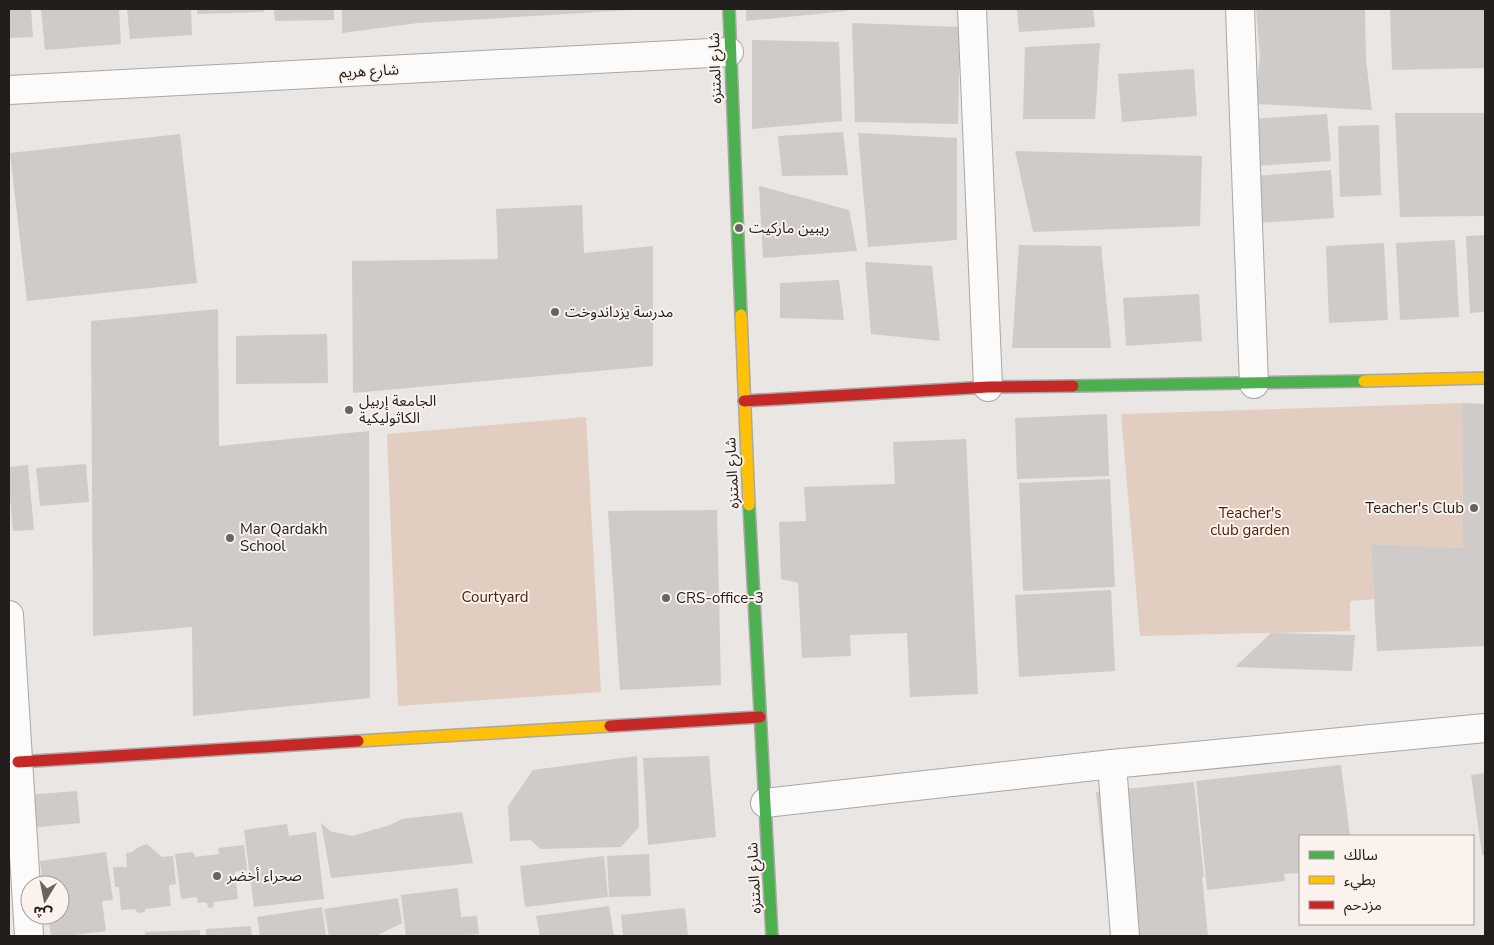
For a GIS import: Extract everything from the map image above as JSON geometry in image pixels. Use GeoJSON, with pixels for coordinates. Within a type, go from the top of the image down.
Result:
{"type":"FeatureCollection","features":[{"type":"Feature","properties":{"kind":"street","name":"شارع المتنزه"},"geometry":{"type":"LineString","coordinates":[[729,9],[729,52],[744,401],[772,936]]}},
{"type":"Feature","properties":{"kind":"street"},"geometry":{"type":"LineString","coordinates":[[972,9],[988,387]]}},
{"type":"Feature","properties":{"kind":"street"},"geometry":{"type":"LineString","coordinates":[[1240,9],[1254,384]]}},
{"type":"Feature","properties":{"kind":"street","name":"شارع هريم"},"geometry":{"type":"LineString","coordinates":[[9,90],[729,52]]}},
{"type":"Feature","properties":{"kind":"street"},"geometry":{"type":"LineString","coordinates":[[744,401],[988,387],[1254,384],[1485,378]]}},
{"type":"Feature","properties":{"kind":"street"},"geometry":{"type":"LineString","coordinates":[[9,615],[18,762],[17,882],[29,936]]}},
{"type":"Feature","properties":{"kind":"street"},"geometry":{"type":"LineString","coordinates":[[18,762],[760,718]]}},
{"type":"Feature","properties":{"kind":"street"},"geometry":{"type":"LineString","coordinates":[[765,803],[1112,764],[1485,728]]}},
{"type":"Feature","properties":{"kind":"street"},"geometry":{"type":"LineString","coordinates":[[1112,764],[1125,936]]}},
{"type":"Feature","properties":{"kind":"green space","name":"Teacher's club garden"},"geometry":{"type":"Polygon","coordinates":[[[1462,403],[1463,548],[1371,544],[1374,599],[1350,601],[1350,631],[1140,636],[1121,414],[1462,403]]]}},
{"type":"Feature","properties":{"kind":"green space","name":"Courtyard"},"geometry":{"type":"Polygon","coordinates":[[[586,417],[601,692],[398,706],[387,434],[586,417]]]}},
{"type":"Feature","properties":{"kind":"building"},"geometry":{"type":"Polygon","coordinates":[[[9,9],[31,9],[33,37],[9,38],[9,9]]]}},
{"type":"Feature","properties":{"kind":"building"},"geometry":{"type":"Polygon","coordinates":[[[41,9],[119,9],[121,44],[45,50],[41,9]]]}},
{"type":"Feature","properties":{"kind":"building"},"geometry":{"type":"Polygon","coordinates":[[[127,9],[191,9],[192,35],[130,39],[127,9]]]}},
{"type":"Feature","properties":{"kind":"building"},"geometry":{"type":"Polygon","coordinates":[[[197,9],[264,9],[264,12],[197,14],[197,9]]]}},
{"type":"Feature","properties":{"kind":"building"},"geometry":{"type":"Polygon","coordinates":[[[274,9],[334,9],[334,20],[275,21],[274,9]]]}},
{"type":"Feature","properties":{"kind":"building"},"geometry":{"type":"Polygon","coordinates":[[[342,9],[631,10],[418,23],[342,33],[342,9]]]}},
{"type":"Feature","properties":{"kind":"building"},"geometry":{"type":"Polygon","coordinates":[[[746,9],[847,9],[847,11],[746,21],[746,9]]]}},
{"type":"Feature","properties":{"kind":"building"},"geometry":{"type":"Polygon","coordinates":[[[1017,9],[1093,9],[1095,27],[1019,32],[1017,9]]]}},
{"type":"Feature","properties":{"kind":"building"},"geometry":{"type":"Polygon","coordinates":[[[1256,9],[1365,9],[1366,60],[1372,110],[1255,104],[1260,57],[1256,9]]]}},
{"type":"Feature","properties":{"kind":"building"},"geometry":{"type":"Polygon","coordinates":[[[1390,9],[1485,9],[1485,68],[1392,70],[1390,9]]]}},
{"type":"Feature","properties":{"kind":"building"},"geometry":{"type":"Polygon","coordinates":[[[852,23],[960,27],[958,124],[855,122],[852,23]]]}},
{"type":"Feature","properties":{"kind":"building"},"geometry":{"type":"Polygon","coordinates":[[[752,40],[839,42],[842,121],[752,129],[752,40]]]}},
{"type":"Feature","properties":{"kind":"building"},"geometry":{"type":"Polygon","coordinates":[[[1100,43],[1095,119],[1023,119],[1025,47],[1100,43]]]}},
{"type":"Feature","properties":{"kind":"building"},"geometry":{"type":"Polygon","coordinates":[[[1194,69],[1197,116],[1122,122],[1118,74],[1194,69]]]}},
{"type":"Feature","properties":{"kind":"building"},"geometry":{"type":"Polygon","coordinates":[[[1395,113],[1485,113],[1485,216],[1400,217],[1395,113]]]}},
{"type":"Feature","properties":{"kind":"building"},"geometry":{"type":"Polygon","coordinates":[[[1327,114],[1331,161],[1255,166],[1252,119],[1327,114]]]}},
{"type":"Feature","properties":{"kind":"building"},"geometry":{"type":"Polygon","coordinates":[[[1379,125],[1381,195],[1340,197],[1338,126],[1379,125]]]}},
{"type":"Feature","properties":{"kind":"building"},"geometry":{"type":"Polygon","coordinates":[[[843,132],[848,175],[782,176],[778,136],[843,132]]]}},
{"type":"Feature","properties":{"kind":"building"},"geometry":{"type":"Polygon","coordinates":[[[858,133],[957,138],[957,240],[868,247],[858,133]]]}},
{"type":"Feature","properties":{"kind":"building"},"geometry":{"type":"Polygon","coordinates":[[[180,134],[197,283],[27,301],[10,153],[180,134]]]}},
{"type":"Feature","properties":{"kind":"building"},"geometry":{"type":"Polygon","coordinates":[[[1015,151],[1202,156],[1200,226],[1033,232],[1015,151]]]}},
{"type":"Feature","properties":{"kind":"building"},"geometry":{"type":"Polygon","coordinates":[[[1331,170],[1334,218],[1258,223],[1255,176],[1331,170]]]}},
{"type":"Feature","properties":{"kind":"building"},"geometry":{"type":"Polygon","coordinates":[[[759,186],[849,210],[857,251],[763,258],[759,186]]]}},
{"type":"Feature","properties":{"kind":"building"},"geometry":{"type":"Polygon","coordinates":[[[582,205],[584,253],[653,246],[653,366],[353,393],[352,261],[498,259],[496,209],[582,205]]]}},
{"type":"Feature","properties":{"kind":"building"},"geometry":{"type":"Polygon","coordinates":[[[1485,235],[1485,312],[1470,313],[1466,236],[1485,235]]]}},
{"type":"Feature","properties":{"kind":"building"},"geometry":{"type":"Polygon","coordinates":[[[1455,240],[1459,317],[1400,320],[1396,243],[1455,240]]]}},
{"type":"Feature","properties":{"kind":"building"},"geometry":{"type":"Polygon","coordinates":[[[1384,243],[1388,320],[1329,323],[1326,246],[1384,243]]]}},
{"type":"Feature","properties":{"kind":"building"},"geometry":{"type":"Polygon","coordinates":[[[1019,245],[1101,246],[1111,348],[1012,348],[1019,245]]]}},
{"type":"Feature","properties":{"kind":"building"},"geometry":{"type":"Polygon","coordinates":[[[865,262],[932,266],[940,341],[871,334],[865,262]]]}},
{"type":"Feature","properties":{"kind":"building"},"geometry":{"type":"Polygon","coordinates":[[[839,280],[844,320],[780,318],[780,283],[839,280]]]}},
{"type":"Feature","properties":{"kind":"building"},"geometry":{"type":"Polygon","coordinates":[[[1199,294],[1202,341],[1126,346],[1123,298],[1199,294]]]}},
{"type":"Feature","properties":{"kind":"building"},"geometry":{"type":"Polygon","coordinates":[[[218,309],[219,446],[369,431],[370,698],[193,716],[192,627],[93,636],[91,321],[218,309]]]}},
{"type":"Feature","properties":{"kind":"building"},"geometry":{"type":"Polygon","coordinates":[[[327,334],[328,383],[236,384],[236,336],[327,334]]]}},
{"type":"Feature","properties":{"kind":"building"},"geometry":{"type":"Polygon","coordinates":[[[1462,403],[1485,404],[1485,646],[1377,651],[1371,544],[1463,548],[1462,403]]]}},
{"type":"Feature","properties":{"kind":"building"},"geometry":{"type":"Polygon","coordinates":[[[1107,414],[1109,476],[1017,479],[1015,418],[1107,414]]]}},
{"type":"Feature","properties":{"kind":"building"},"geometry":{"type":"Polygon","coordinates":[[[966,439],[978,694],[910,697],[907,633],[850,635],[851,656],[802,658],[798,583],[781,579],[779,522],[806,521],[804,487],[895,484],[893,442],[966,439]]]}},
{"type":"Feature","properties":{"kind":"building"},"geometry":{"type":"Polygon","coordinates":[[[86,464],[89,502],[40,506],[36,468],[86,464]]]}},
{"type":"Feature","properties":{"kind":"building"},"geometry":{"type":"Polygon","coordinates":[[[28,465],[34,530],[13,531],[9,467],[28,465]]]}},
{"type":"Feature","properties":{"kind":"building"},"geometry":{"type":"Polygon","coordinates":[[[1110,479],[1115,587],[1023,591],[1019,483],[1110,479]]]}},
{"type":"Feature","properties":{"kind":"building","name":"CRS-office-3"},"geometry":{"type":"Polygon","coordinates":[[[717,510],[721,685],[620,690],[608,511],[717,510]]]}},
{"type":"Feature","properties":{"kind":"building"},"geometry":{"type":"Polygon","coordinates":[[[1111,590],[1115,671],[1019,677],[1015,595],[1111,590]]]}},
{"type":"Feature","properties":{"kind":"building"},"geometry":{"type":"Polygon","coordinates":[[[1271,633],[1355,635],[1352,671],[1235,667],[1271,633]]]}},
{"type":"Feature","properties":{"kind":"building"},"geometry":{"type":"Polygon","coordinates":[[[637,756],[639,827],[621,847],[540,849],[531,840],[510,841],[508,806],[533,770],[637,756]]]}},
{"type":"Feature","properties":{"kind":"building"},"geometry":{"type":"Polygon","coordinates":[[[709,756],[716,837],[648,845],[643,758],[709,756]]]}},
{"type":"Feature","properties":{"kind":"building"},"geometry":{"type":"Polygon","coordinates":[[[1341,765],[1350,835],[1299,835],[1299,873],[1284,874],[1285,881],[1207,890],[1196,781],[1341,765]]]}},
{"type":"Feature","properties":{"kind":"building"},"geometry":{"type":"Polygon","coordinates":[[[1485,773],[1485,855],[1482,855],[1471,775],[1485,773]]]}},
{"type":"Feature","properties":{"kind":"building"},"geometry":{"type":"Polygon","coordinates":[[[1194,782],[1208,936],[1112,936],[1096,792],[1194,782]]]}},
{"type":"Feature","properties":{"kind":"building"},"geometry":{"type":"Polygon","coordinates":[[[77,791],[80,823],[30,828],[26,795],[77,791]]]}},
{"type":"Feature","properties":{"kind":"building"},"geometry":{"type":"Polygon","coordinates":[[[462,812],[473,863],[331,878],[321,823],[330,831],[352,836],[390,825],[402,819],[462,812]]]}},
{"type":"Feature","properties":{"kind":"building"},"geometry":{"type":"Polygon","coordinates":[[[287,824],[289,836],[316,832],[324,899],[254,907],[244,830],[287,824]]]}},
{"type":"Feature","properties":{"kind":"building"},"geometry":{"type":"Polygon","coordinates":[[[147,844],[162,857],[173,856],[176,884],[169,885],[171,906],[145,909],[145,912],[138,913],[135,909],[121,910],[119,887],[115,887],[113,867],[127,867],[126,853],[147,844]]]}},
{"type":"Feature","properties":{"kind":"building"},"geometry":{"type":"Polygon","coordinates":[[[244,845],[247,870],[235,872],[238,899],[214,902],[213,908],[209,908],[206,902],[198,903],[197,897],[181,899],[175,854],[193,852],[195,857],[219,854],[218,848],[244,845]]]}},
{"type":"Feature","properties":{"kind":"building"},"geometry":{"type":"Polygon","coordinates":[[[106,852],[113,900],[102,901],[106,931],[51,936],[49,925],[70,925],[70,875],[42,875],[40,861],[106,852]]]}},
{"type":"Feature","properties":{"kind":"building"},"geometry":{"type":"Polygon","coordinates":[[[649,854],[651,896],[609,897],[607,856],[649,854]]]}},
{"type":"Feature","properties":{"kind":"building"},"geometry":{"type":"Polygon","coordinates":[[[604,856],[608,897],[525,907],[520,866],[604,856]]]}},
{"type":"Feature","properties":{"kind":"building"},"geometry":{"type":"Polygon","coordinates":[[[458,888],[461,917],[477,916],[479,934],[406,936],[401,895],[458,888]]]}},
{"type":"Feature","properties":{"kind":"building"},"geometry":{"type":"Polygon","coordinates":[[[398,898],[402,923],[376,936],[329,936],[324,909],[398,898]]]}},
{"type":"Feature","properties":{"kind":"building"},"geometry":{"type":"Polygon","coordinates":[[[609,906],[614,936],[540,936],[536,916],[609,906]]]}},
{"type":"Feature","properties":{"kind":"building"},"geometry":{"type":"Polygon","coordinates":[[[322,907],[326,936],[260,936],[257,917],[322,907]]]}},
{"type":"Feature","properties":{"kind":"building"},"geometry":{"type":"Polygon","coordinates":[[[685,908],[688,936],[623,936],[621,915],[685,908]]]}},
{"type":"Feature","properties":{"kind":"building"},"geometry":{"type":"Polygon","coordinates":[[[251,926],[252,936],[206,936],[206,929],[251,926]]]}},
{"type":"Feature","properties":{"kind":"building"},"geometry":{"type":"Polygon","coordinates":[[[200,930],[200,936],[145,936],[145,932],[200,930]]]}},
{"type":"Feature","properties":{"kind":"traffic: fast"},"geometry":{"type":"LineString","coordinates":[[729,9],[741,315]]}},
{"type":"Feature","properties":{"kind":"traffic: fast"},"geometry":{"type":"LineString","coordinates":[[1073,386],[1364,381]]}},
{"type":"Feature","properties":{"kind":"traffic: fast"},"geometry":{"type":"LineString","coordinates":[[749,505],[772,936]]}},
{"type":"Feature","properties":{"kind":"traffic: slow"},"geometry":{"type":"LineString","coordinates":[[741,315],[749,505]]}},
{"type":"Feature","properties":{"kind":"traffic: slow"},"geometry":{"type":"LineString","coordinates":[[1364,381],[1485,378]]}},
{"type":"Feature","properties":{"kind":"traffic: slow"},"geometry":{"type":"LineString","coordinates":[[358,741],[610,726]]}},
{"type":"Feature","properties":{"kind":"traffic: jam"},"geometry":{"type":"LineString","coordinates":[[744,401],[988,387],[1073,386]]}},
{"type":"Feature","properties":{"kind":"traffic: jam"},"geometry":{"type":"LineString","coordinates":[[610,726],[760,717]]}},
{"type":"Feature","properties":{"kind":"traffic: jam"},"geometry":{"type":"LineString","coordinates":[[18,762],[358,741]]}},
{"type":"Feature","properties":{"kind":"place","name":"ريبين ماركيت"},"geometry":{"type":"Point","coordinates":[739,228]}},
{"type":"Feature","properties":{"kind":"place","name":"مدرسة يزداندوخت"},"geometry":{"type":"Point","coordinates":[555,312]}},
{"type":"Feature","properties":{"kind":"place","name":"الجامعة إربيل الكاثوليكية"},"geometry":{"type":"Point","coordinates":[349,410]}},
{"type":"Feature","properties":{"kind":"place","name":"Teacher's Club"},"geometry":{"type":"Point","coordinates":[1474,508]}},
{"type":"Feature","properties":{"kind":"place","name":"Mar Qardakh School"},"geometry":{"type":"Point","coordinates":[230,538]}},
{"type":"Feature","properties":{"kind":"place","name":"CRS-office-3"},"geometry":{"type":"Point","coordinates":[666,598]}},
{"type":"Feature","properties":{"kind":"place","name":"صحراء أخضر"},"geometry":{"type":"Point","coordinates":[217,876]}}]}
